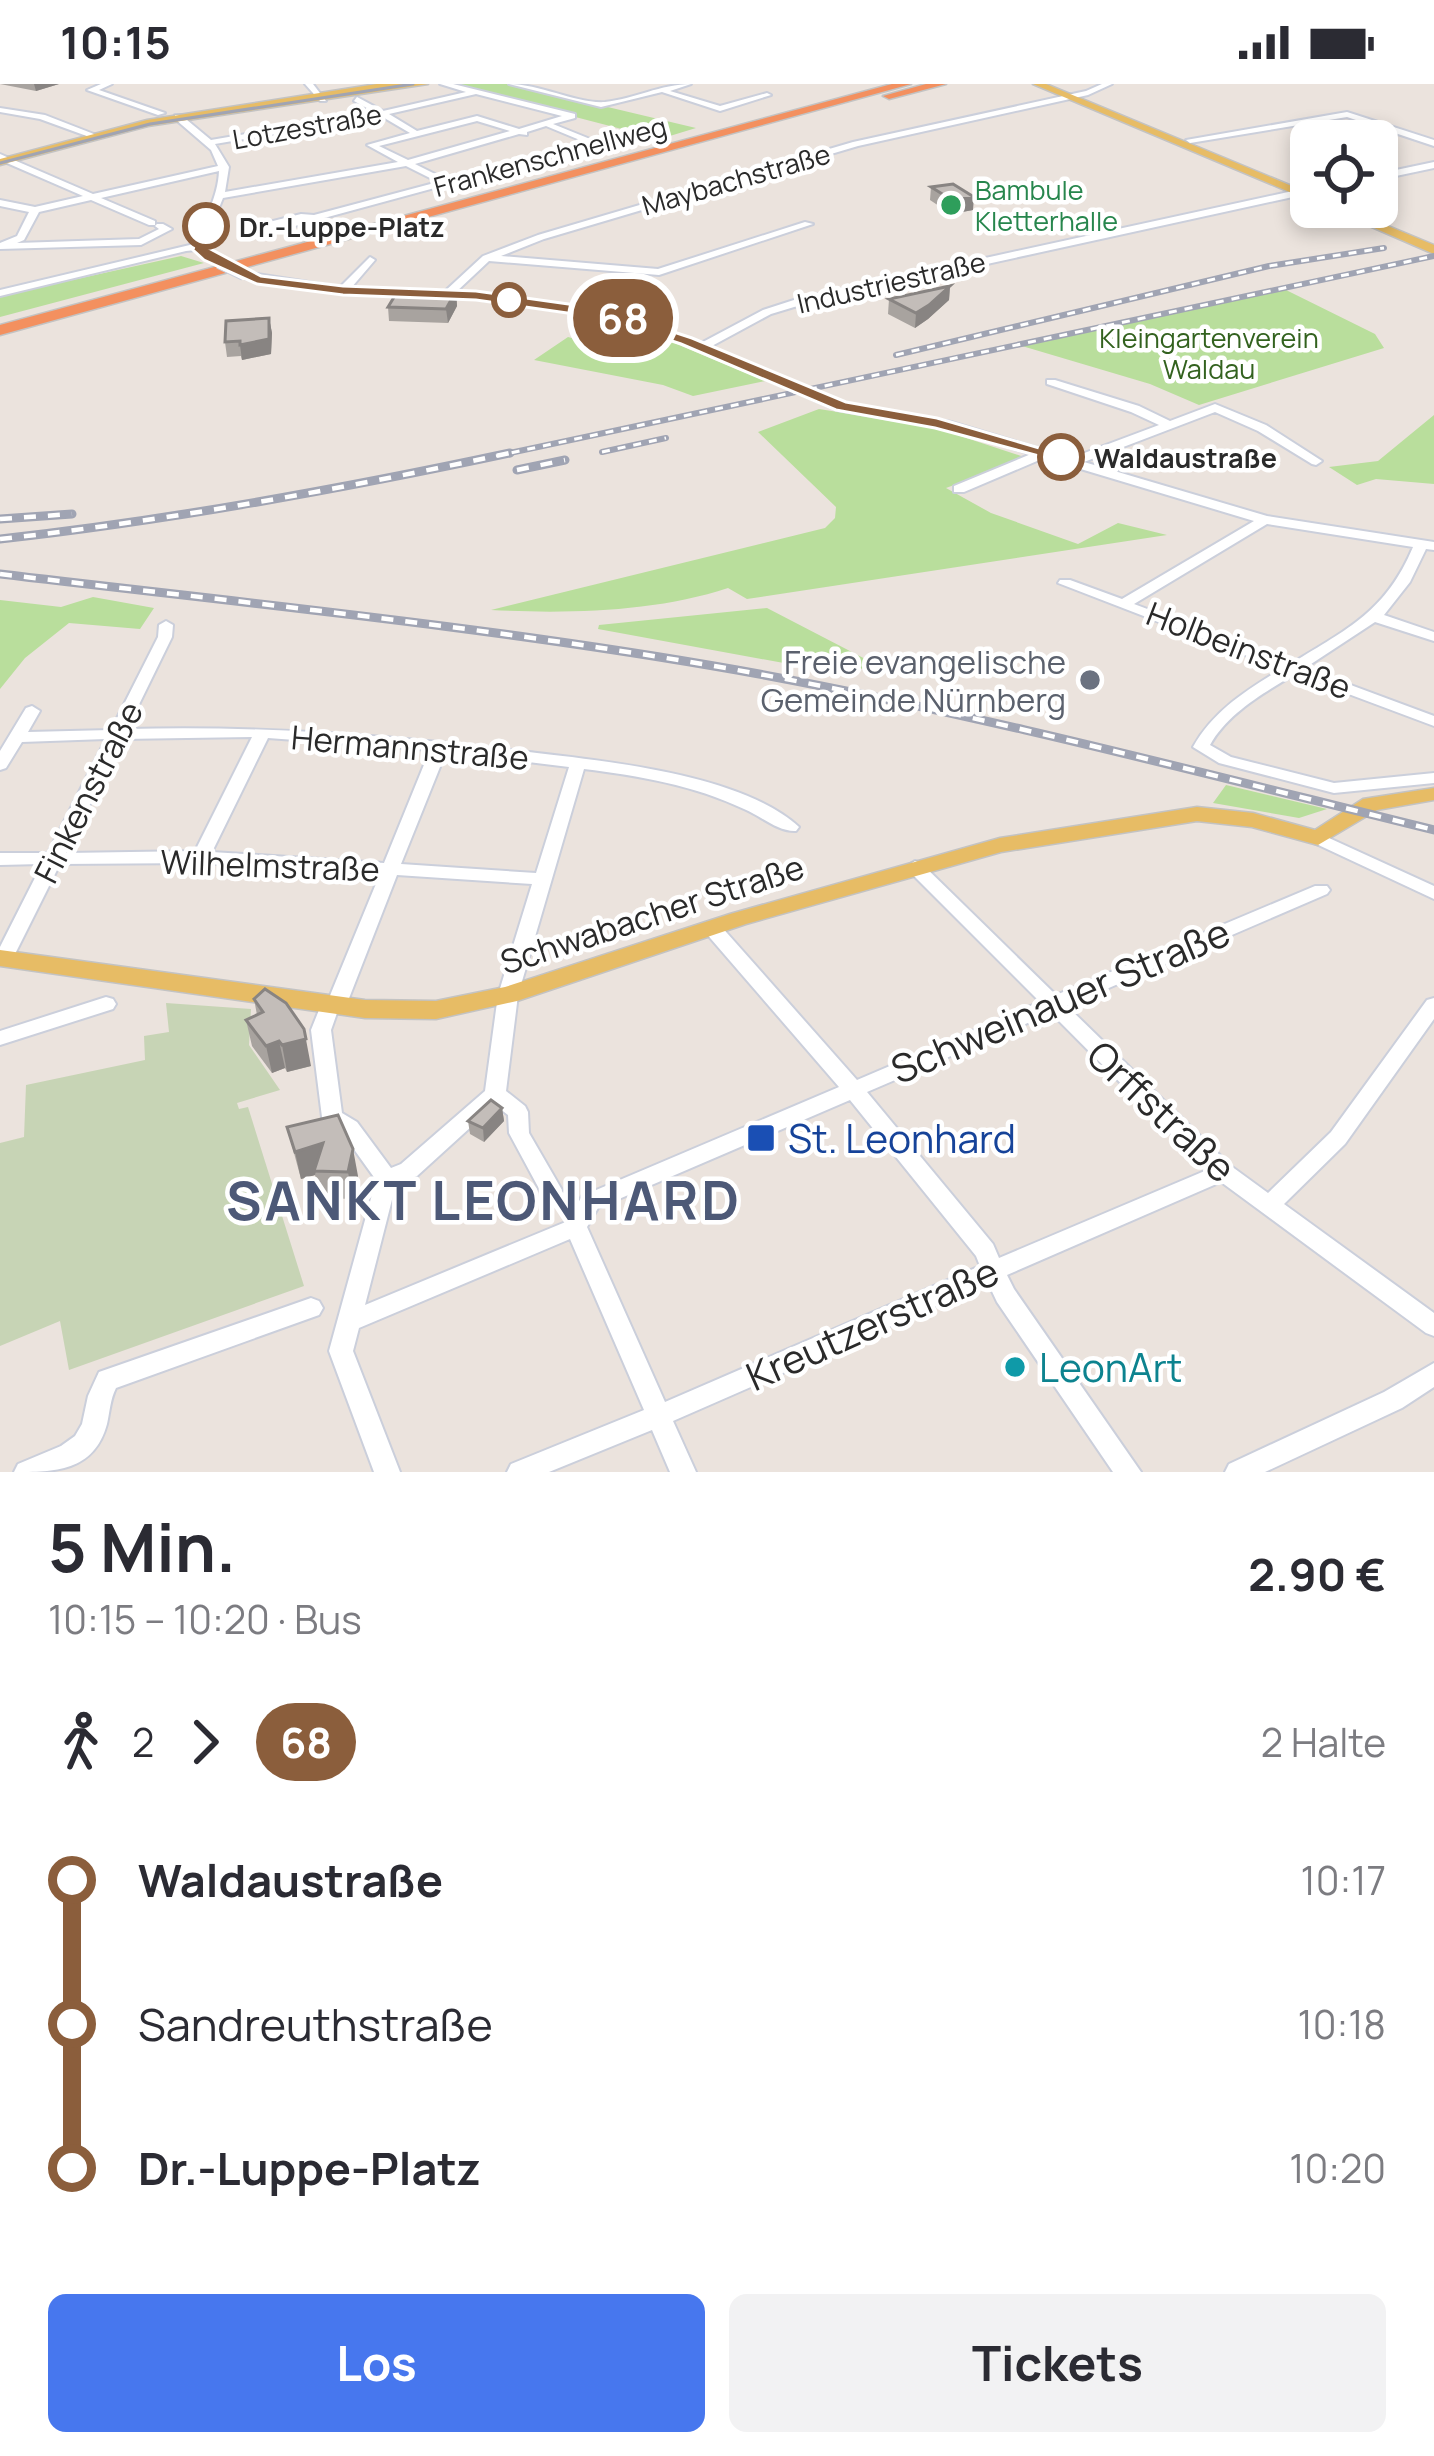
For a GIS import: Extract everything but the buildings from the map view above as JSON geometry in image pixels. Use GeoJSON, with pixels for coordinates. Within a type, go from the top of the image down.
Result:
{"type":"FeatureCollection","features":[{"type":"Feature","properties":{"kind":"highway"},"geometry":{"type":"LineString","coordinates":[[675,144],[861,84]]}},
{"type":"Feature","properties":{"kind":"highway","name":"Frankenschnellweg"},"geometry":{"type":"LineString","coordinates":[[675,144],[887,84]]}},
{"type":"Feature","properties":{"kind":"highway","name":"Frankenschnellweg"},"geometry":{"type":"LineString","coordinates":[[0,326],[905,84]]}},
{"type":"Feature","properties":{"kind":"highway"},"geometry":{"type":"LineString","coordinates":[[675,144],[940,84]]}},
{"type":"Feature","properties":{"kind":"main road"},"geometry":{"type":"LineString","coordinates":[[320,98],[396,84]]}},
{"type":"Feature","properties":{"kind":"main road"},"geometry":{"type":"LineString","coordinates":[[2,160],[180,119],[422,84]]}},
{"type":"Feature","properties":{"kind":"main road"},"geometry":{"type":"LineString","coordinates":[[1038,84],[1071,91],[1254,170]]}},
{"type":"Feature","properties":{"kind":"main road"},"geometry":{"type":"LineString","coordinates":[[1071,91],[1290,185]]}},
{"type":"Feature","properties":{"kind":"main road"},"geometry":{"type":"LineString","coordinates":[[1386,228],[1434,247]]}},
{"type":"Feature","properties":{"kind":"main road"},"geometry":{"type":"LineString","coordinates":[[1393,228],[1434,247]]}},
{"type":"Feature","properties":{"kind":"main road"},"geometry":{"type":"LineString","coordinates":[[1318,838],[1371,804],[1434,794]]}},
{"type":"Feature","properties":{"kind":"main road","name":"Schwabacher Straße"},"geometry":{"type":"LineString","coordinates":[[2,958],[333,1005],[436,1010],[508,995],[712,928],[1000,845],[1177,815],[1253,820],[1318,838]]}},
{"type":"Feature","properties":{"kind":"street"},"geometry":{"type":"LineString","coordinates":[[108,84],[91,90],[161,113]]}},
{"type":"Feature","properties":{"kind":"street"},"geometry":{"type":"LineString","coordinates":[[309,84],[320,98]]}},
{"type":"Feature","properties":{"kind":"street"},"geometry":{"type":"LineString","coordinates":[[223,195],[404,164],[572,116],[444,84]]}},
{"type":"Feature","properties":{"kind":"street"},"geometry":{"type":"LineString","coordinates":[[513,84],[602,105],[687,84]]}},
{"type":"Feature","properties":{"kind":"street"},"geometry":{"type":"LineString","coordinates":[[641,84],[720,109],[767,94]]}},
{"type":"Feature","properties":{"kind":"street"},"geometry":{"type":"LineString","coordinates":[[1071,91],[1106,84]]}},
{"type":"Feature","properties":{"kind":"street"},"geometry":{"type":"LineString","coordinates":[[1071,91],[1106,84]]}},
{"type":"Feature","properties":{"kind":"street","name":"Maybachstraße"},"geometry":{"type":"LineString","coordinates":[[448,294],[487,258],[541,237],[817,155],[1071,91]]}},
{"type":"Feature","properties":{"kind":"street","name":"Lotzestraße"},"geometry":{"type":"LineString","coordinates":[[208,143],[476,92]]}},
{"type":"Feature","properties":{"kind":"street"},"geometry":{"type":"LineString","coordinates":[[357,99],[417,134],[371,145],[447,183]]}},
{"type":"Feature","properties":{"kind":"street"},"geometry":{"type":"LineString","coordinates":[[0,110],[95,136]]}},
{"type":"Feature","properties":{"kind":"street"},"geometry":{"type":"LineString","coordinates":[[1190,140],[1347,114],[1434,143]]}},
{"type":"Feature","properties":{"kind":"street"},"geometry":{"type":"LineString","coordinates":[[0,126],[30,116]]}},
{"type":"Feature","properties":{"kind":"street"},"geometry":{"type":"LineString","coordinates":[[413,131],[477,118],[524,133]]}},
{"type":"Feature","properties":{"kind":"street"},"geometry":{"type":"LineString","coordinates":[[0,292],[192,247],[223,195],[225,167],[208,143],[180,119]]}},
{"type":"Feature","properties":{"kind":"street"},"geometry":{"type":"LineString","coordinates":[[314,218],[252,229],[258,233],[596,143],[550,126]]}},
{"type":"Feature","properties":{"kind":"street"},"geometry":{"type":"LineString","coordinates":[[1,245],[134,242],[166,230],[2,160]]}},
{"type":"Feature","properties":{"kind":"street"},"geometry":{"type":"LineString","coordinates":[[1398,173],[1434,165]]}},
{"type":"Feature","properties":{"kind":"street"},"geometry":{"type":"LineString","coordinates":[[0,203],[35,210],[225,167]]}},
{"type":"Feature","properties":{"kind":"street","name":"Industriestraße"},"geometry":{"type":"LineString","coordinates":[[701,347],[767,312],[801,302],[1290,196]]}},
{"type":"Feature","properties":{"kind":"street"},"geometry":{"type":"LineString","coordinates":[[1,245],[21,238],[35,210]]}},
{"type":"Feature","properties":{"kind":"street"},"geometry":{"type":"LineString","coordinates":[[487,258],[656,272],[808,224]]}},
{"type":"Feature","properties":{"kind":"street"},"geometry":{"type":"LineString","coordinates":[[192,247],[244,275],[343,291],[448,294],[604,314],[701,347],[842,407],[937,423],[1265,520],[1427,545],[1402,586],[1374,617],[1205,734],[1202,747],[1225,760],[1334,788],[1434,778]]}},
{"type":"Feature","properties":{"kind":"street"},"geometry":{"type":"LineString","coordinates":[[343,291],[370,260]]}},
{"type":"Feature","properties":{"kind":"street"},"geometry":{"type":"LineString","coordinates":[[1051,382],[1136,409],[1165,424]]}},
{"type":"Feature","properties":{"kind":"street"},"geometry":{"type":"LineString","coordinates":[[1074,461],[1206,409],[1223,410],[1316,460]]}},
{"type":"Feature","properties":{"kind":"street"},"geometry":{"type":"LineString","coordinates":[[959,489],[1044,452]]}},
{"type":"Feature","properties":{"kind":"street"},"geometry":{"type":"LineString","coordinates":[[1128,604],[1129,599],[1265,520]]}},
{"type":"Feature","properties":{"kind":"street","name":"Holbeinstraße"},"geometry":{"type":"LineString","coordinates":[[1065,583],[1434,721]]}},
{"type":"Feature","properties":{"kind":"street"},"geometry":{"type":"LineString","coordinates":[[1374,617],[1434,638]]}},
{"type":"Feature","properties":{"kind":"street","name":"Finkenstraße"},"geometry":{"type":"LineString","coordinates":[[2,958],[165,637],[166,625]]}},
{"type":"Feature","properties":{"kind":"street"},"geometry":{"type":"LineString","coordinates":[[0,765],[32,711]]}},
{"type":"Feature","properties":{"kind":"street"},"geometry":{"type":"LineString","coordinates":[[202,857],[262,733]]}},
{"type":"Feature","properties":{"kind":"street","name":"Hermannstraße"},"geometry":{"type":"LineString","coordinates":[[17,737],[262,733],[440,746],[698,784],[757,805],[790,826]]}},
{"type":"Feature","properties":{"kind":"street"},"geometry":{"type":"LineString","coordinates":[[387,1179],[350,1129],[332,1117],[321,1030],[393,870],[440,746]]}},
{"type":"Feature","properties":{"kind":"street"},"geometry":{"type":"LineString","coordinates":[[387,1179],[409,1170],[495,1094],[508,995],[578,763]]}},
{"type":"Feature","properties":{"kind":"street"},"geometry":{"type":"LineString","coordinates":[[1318,838],[1434,892]]}},
{"type":"Feature","properties":{"kind":"street","name":"Wilhelmstraße"},"geometry":{"type":"LineString","coordinates":[[0,860],[202,857],[540,879]]}},
{"type":"Feature","properties":{"kind":"street","name":"Orffstraße"},"geometry":{"type":"LineString","coordinates":[[915,867],[1222,1172],[1434,1326]]}},
{"type":"Feature","properties":{"kind":"street","name":"Schweinauer Straße"},"geometry":{"type":"LineString","coordinates":[[348,1322],[576,1227],[590,1202],[1321,890]]}},
{"type":"Feature","properties":{"kind":"street"},"geometry":{"type":"LineString","coordinates":[[712,928],[985,1251],[1005,1295],[1128,1472]]}},
{"type":"Feature","properties":{"kind":"street"},"geometry":{"type":"LineString","coordinates":[[0,1038],[106,1004]]}},
{"type":"Feature","properties":{"kind":"street"},"geometry":{"type":"LineString","coordinates":[[1268,1205],[1338,1138],[1425,1034],[1434,1005]]}},
{"type":"Feature","properties":{"kind":"street"},"geometry":{"type":"LineString","coordinates":[[495,1094],[518,1112],[519,1132],[550,1190]]}},
{"type":"Feature","properties":{"kind":"street","name":"Kreutzerstraße"},"geometry":{"type":"LineString","coordinates":[[520,1472],[658,1418],[1222,1172]]}},
{"type":"Feature","properties":{"kind":"street"},"geometry":{"type":"LineString","coordinates":[[387,1179],[341,1351],[387,1472]]}},
{"type":"Feature","properties":{"kind":"street"},"geometry":{"type":"LineString","coordinates":[[576,1227],[683,1472]]}},
{"type":"Feature","properties":{"kind":"street"},"geometry":{"type":"LineString","coordinates":[[27,1472],[75,1450],[92,1435],[96,1396],[108,1380],[311,1308]]}},
{"type":"Feature","properties":{"kind":"street"},"geometry":{"type":"LineString","coordinates":[[1238,1472],[1393,1400],[1434,1373]]}},
{"type":"Feature","properties":{"kind":"green space"},"geometry":{"type":"Polygon","coordinates":[[[449,84],[511,84],[696,128],[660,139],[449,84]]]}},
{"type":"Feature","properties":{"kind":"green space"},"geometry":{"type":"Polygon","coordinates":[[[181,256],[204,263],[0,317],[0,296],[181,256]]]}},
{"type":"Feature","properties":{"kind":"green space","name":"Kleingartenverein Waldau"},"geometry":{"type":"Polygon","coordinates":[[[1284,289],[1375,334],[1384,348],[1199,405],[1150,384],[1022,346],[1284,289]]]}},
{"type":"Feature","properties":{"kind":"green space"},"geometry":{"type":"Polygon","coordinates":[[[624,329],[660,337],[765,381],[693,396],[663,385],[534,360],[568,337],[599,345],[624,329]]]}},
{"type":"Feature","properties":{"kind":"green space"},"geometry":{"type":"Polygon","coordinates":[[[819,409],[933,427],[1027,458],[946,488],[991,513],[1078,544],[1118,523],[1167,535],[747,599],[728,588],[611,610],[491,610],[825,528],[835,518],[836,507],[758,432],[819,409]]]}},
{"type":"Feature","properties":{"kind":"green space"},"geometry":{"type":"Polygon","coordinates":[[[1434,415],[1434,484],[1376,479],[1357,485],[1329,467],[1378,461],[1434,415]]]}},
{"type":"Feature","properties":{"kind":"green space"},"geometry":{"type":"Polygon","coordinates":[[[93,597],[154,608],[140,629],[69,623],[25,658],[0,689],[0,600],[61,607],[93,597]]]}},
{"type":"Feature","properties":{"kind":"green space"},"geometry":{"type":"Polygon","coordinates":[[[767,608],[873,663],[849,675],[598,629],[599,625],[767,608]]]}},
{"type":"Feature","properties":{"kind":"green space"},"geometry":{"type":"Polygon","coordinates":[[[1226,785],[1327,809],[1299,818],[1213,803],[1226,785]]]}},
{"type":"Feature","properties":{"kind":"green space"},"geometry":{"type":"Polygon","coordinates":[[[166,1003],[251,1009],[249,1045],[280,1090],[237,1103],[239,1109],[248,1107],[304,1286],[69,1370],[60,1321],[0,1346],[0,1143],[24,1137],[26,1085],[145,1060],[144,1036],[169,1032],[166,1003]]]}},
{"type":"Feature","properties":{"kind":"tram line"},"geometry":{"type":"LineString","coordinates":[[0,163],[150,124],[413,84]]}},
{"type":"Feature","properties":{"kind":"railway"},"geometry":{"type":"LineString","coordinates":[[896,355],[1269,266],[1384,248]]}},
{"type":"Feature","properties":{"kind":"railway"},"geometry":{"type":"LineString","coordinates":[[496,456],[1434,256]]}},
{"type":"Feature","properties":{"kind":"railway"},"geometry":{"type":"LineString","coordinates":[[602,452],[666,438]]}},
{"type":"Feature","properties":{"kind":"railway"},"geometry":{"type":"LineString","coordinates":[[0,539],[256,502],[510,453]]}},
{"type":"Feature","properties":{"kind":"railway"},"geometry":{"type":"LineString","coordinates":[[517,470],[565,460]]}},
{"type":"Feature","properties":{"kind":"railway"},"geometry":{"type":"LineString","coordinates":[[0,519],[72,514]]}},
{"type":"Feature","properties":{"kind":"railway"},"geometry":{"type":"LineString","coordinates":[[0,574],[461,628],[737,670],[999,724],[1434,830]]}},
{"type":"Feature","properties":{"kind":"bus line","name":"68"},"geometry":{"type":"LineString","coordinates":[[206,226],[198,247],[208,257],[257,280],[343,291],[476,296],[604,314],[687,341],[842,407],[937,423],[1061,457]]}},
{"type":"Feature","properties":{"kind":"place","name":"Bambule Kletterhalle"},"geometry":{"type":"Point","coordinates":[951,205]}},
{"type":"Feature","properties":{"kind":"place","name":"Dr.-Luppe-Platz"},"geometry":{"type":"Point","coordinates":[206,226]}},
{"type":"Feature","properties":{"kind":"place","name":"Waldaustraße"},"geometry":{"type":"Point","coordinates":[1061,457]}},
{"type":"Feature","properties":{"kind":"place","name":"Freie evangelische Gemeinde Nürnberg"},"geometry":{"type":"Point","coordinates":[1090,680]}},
{"type":"Feature","properties":{"kind":"place","name":"St. Leonhard"},"geometry":{"type":"Point","coordinates":[761,1138]}},
{"type":"Feature","properties":{"kind":"place","name":"LeonArt"},"geometry":{"type":"Point","coordinates":[1015,1367]}},
{"type":"Feature","properties":{"kind":"district","name":"SANKT LEONHARD"},"geometry":{"type":"Point","coordinates":[484,1199]}}]}
